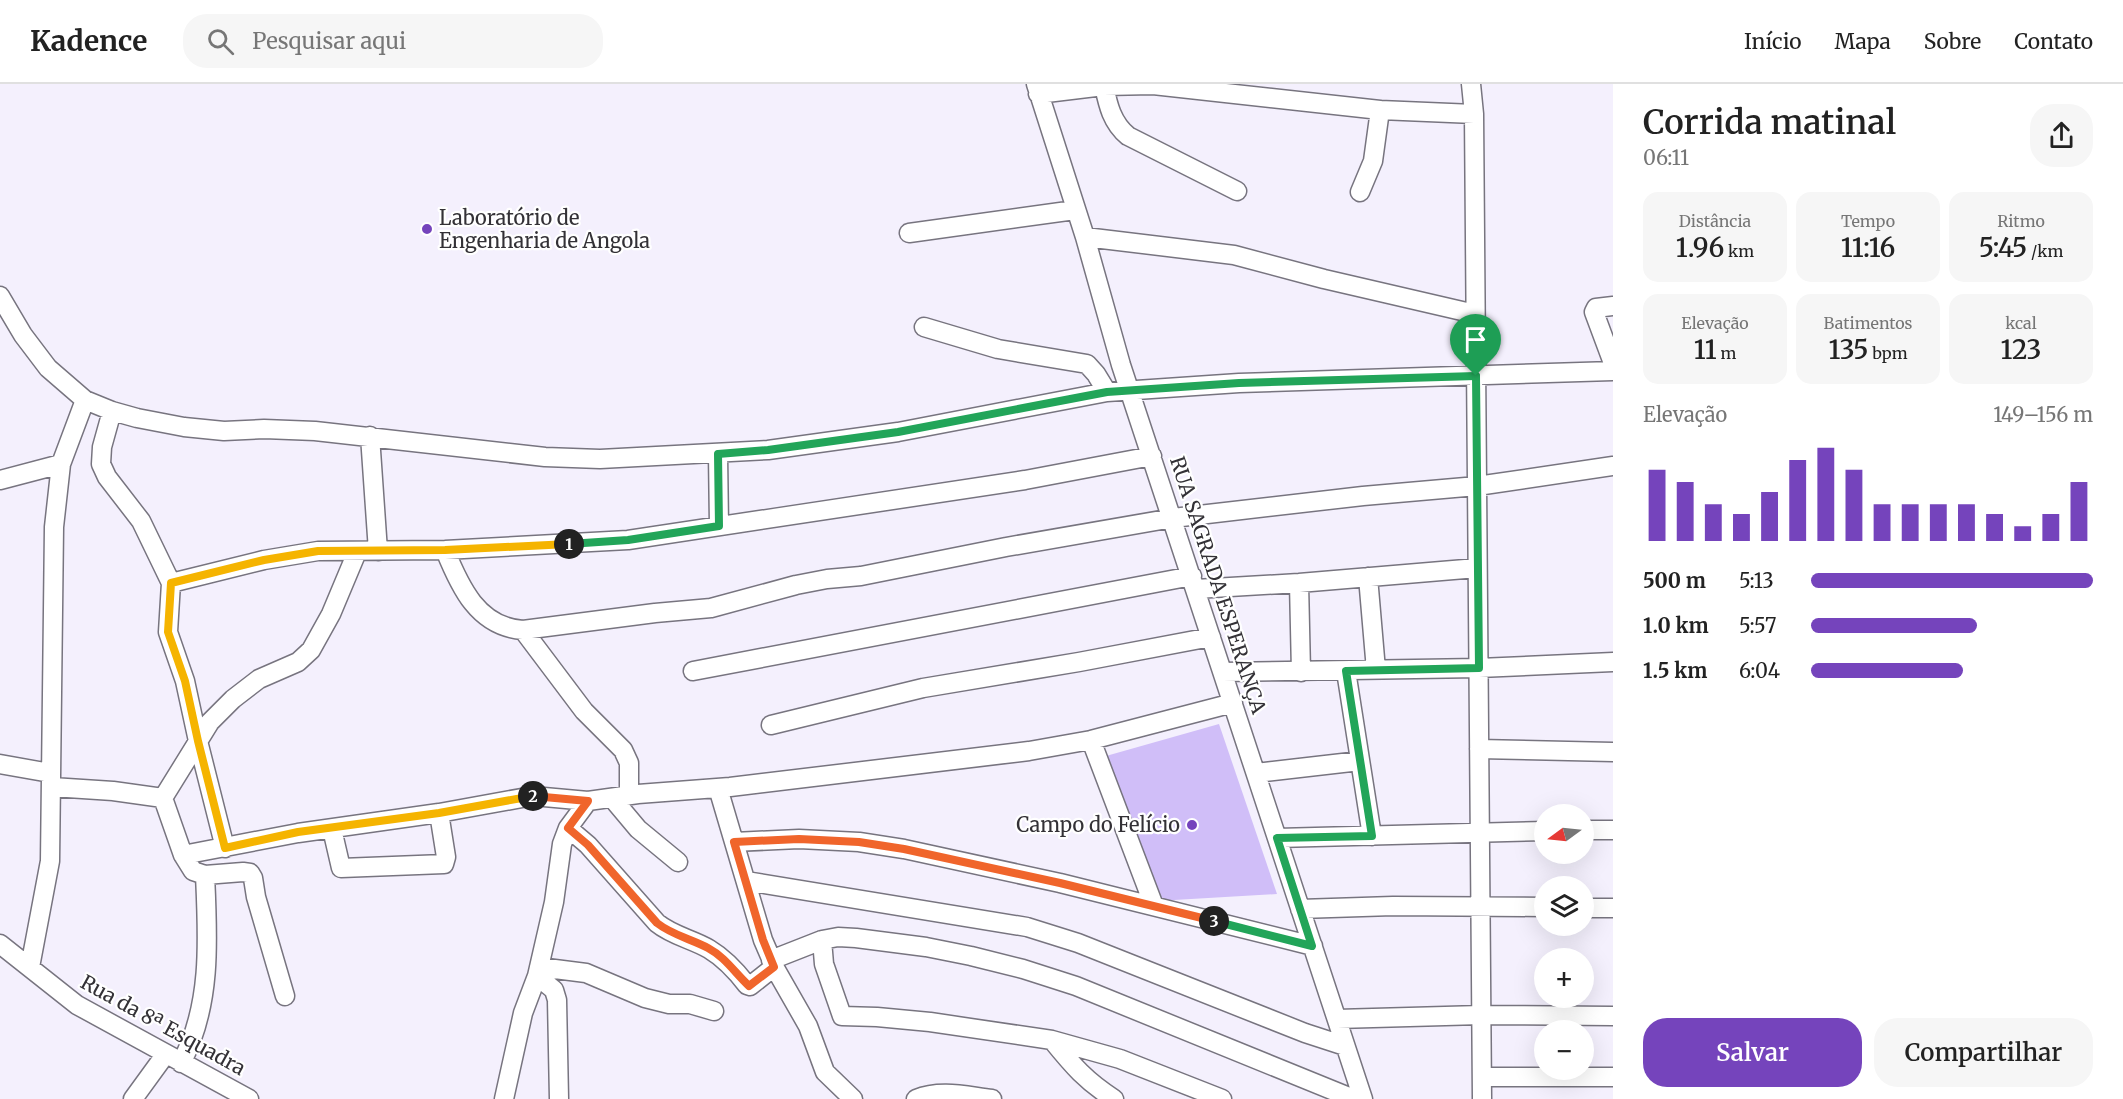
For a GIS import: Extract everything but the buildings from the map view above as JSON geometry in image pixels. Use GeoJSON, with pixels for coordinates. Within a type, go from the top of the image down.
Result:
{"type":"FeatureCollection","features":[{"type":"Feature","properties":{"kind":"street"},"geometry":{"type":"LineString","coordinates":[[1471,84],[1474,114],[1482,1099]]}},
{"type":"Feature","properties":{"kind":"street"},"geometry":{"type":"LineString","coordinates":[[1037,89],[1153,85],[1380,110],[1474,114]]}},
{"type":"Feature","properties":{"kind":"street"},"geometry":{"type":"LineString","coordinates":[[1104,86],[1108,107],[1118,128],[1128,136],[1237,190]]}},
{"type":"Feature","properties":{"kind":"street","name":"RUA SAGRADA ESPERANÇA"},"geometry":{"type":"LineString","coordinates":[[1037,89],[1085,237],[1121,365],[1363,1099]]}},
{"type":"Feature","properties":{"kind":"street"},"geometry":{"type":"LineString","coordinates":[[1360,192],[1373,161],[1380,110]]}},
{"type":"Feature","properties":{"kind":"street"},"geometry":{"type":"LineString","coordinates":[[909,233],[1075,210]]}},
{"type":"Feature","properties":{"kind":"street"},"geometry":{"type":"LineString","coordinates":[[1085,237],[1234,255],[1324,279],[1475,314]]}},
{"type":"Feature","properties":{"kind":"street"},"geometry":{"type":"LineString","coordinates":[[0,296],[23,335],[48,368],[85,400],[112,411],[184,427],[214,430],[315,431],[546,457],[600,459],[718,454],[779,448],[898,432],[1107,392],[1239,383],[1613,372]]}},
{"type":"Feature","properties":{"kind":"street"},"geometry":{"type":"LineString","coordinates":[[1613,306],[1596,308],[1594,312],[1613,363]]}},
{"type":"Feature","properties":{"kind":"street"},"geometry":{"type":"LineString","coordinates":[[924,327],[998,349],[1087,364],[1107,392]]}},
{"type":"Feature","properties":{"kind":"street"},"geometry":{"type":"LineString","coordinates":[[30,967],[50,861],[54,527],[61,464],[85,400]]}},
{"type":"Feature","properties":{"kind":"street"},"geometry":{"type":"LineString","coordinates":[[112,411],[102,447],[101,464],[107,477],[141,521],[171,583],[168,632],[185,681],[225,848]]}},
{"type":"Feature","properties":{"kind":"street"},"geometry":{"type":"LineString","coordinates":[[370,436],[378,551]]}},
{"type":"Feature","properties":{"kind":"street"},"geometry":{"type":"LineString","coordinates":[[718,454],[719,526]]}},
{"type":"Feature","properties":{"kind":"street"},"geometry":{"type":"LineString","coordinates":[[171,583],[290,554],[318,551],[445,550],[628,540],[820,513],[1014,482],[1152,456]]}},
{"type":"Feature","properties":{"kind":"street"},"geometry":{"type":"LineString","coordinates":[[0,480],[61,464]]}},
{"type":"Feature","properties":{"kind":"street"},"geometry":{"type":"LineString","coordinates":[[445,550],[470,600],[483,614],[509,629],[523,630],[711,608],[796,585],[861,576],[1006,547],[1173,518],[1363,496],[1477,486],[1613,466]]}},
{"type":"Feature","properties":{"kind":"street"},"geometry":{"type":"LineString","coordinates":[[163,798],[210,722],[233,699],[259,679],[298,662],[311,650],[331,614],[357,552]]}},
{"type":"Feature","properties":{"kind":"street"},"geometry":{"type":"LineString","coordinates":[[693,671],[1194,583],[1299,583],[1478,568]]}},
{"type":"Feature","properties":{"kind":"street"},"geometry":{"type":"LineString","coordinates":[[1368,577],[1376,670]]}},
{"type":"Feature","properties":{"kind":"street"},"geometry":{"type":"LineString","coordinates":[[1299,583],[1301,672]]}},
{"type":"Feature","properties":{"kind":"street"},"geometry":{"type":"LineString","coordinates":[[523,630],[584,711],[624,750],[629,763],[621,797],[638,829],[678,862]]}},
{"type":"Feature","properties":{"kind":"street"},"geometry":{"type":"LineString","coordinates":[[771,725],[923,688],[1211,637]]}},
{"type":"Feature","properties":{"kind":"street"},"geometry":{"type":"LineString","coordinates":[[1223,672],[1479,668],[1613,662]]}},
{"type":"Feature","properties":{"kind":"street"},"geometry":{"type":"LineString","coordinates":[[1346,671],[1372,836]]}},
{"type":"Feature","properties":{"kind":"street"},"geometry":{"type":"LineString","coordinates":[[183,855],[298,832],[439,813],[533,796],[588,801],[1029,751],[1091,740],[1233,703]]}},
{"type":"Feature","properties":{"kind":"street"},"geometry":{"type":"LineString","coordinates":[[1091,740],[1154,906]]}},
{"type":"Feature","properties":{"kind":"street"},"geometry":{"type":"LineString","coordinates":[[1479,749],[1613,752]]}},
{"type":"Feature","properties":{"kind":"street"},"geometry":{"type":"LineString","coordinates":[[1256,773],[1360,761]]}},
{"type":"Feature","properties":{"kind":"street"},"geometry":{"type":"LineString","coordinates":[[0,764],[51,780],[163,798]]}},
{"type":"Feature","properties":{"kind":"street"},"geometry":{"type":"LineString","coordinates":[[718,788],[763,940],[773,963],[808,1026],[825,1072],[852,1099]]}},
{"type":"Feature","properties":{"kind":"street"},"geometry":{"type":"LineString","coordinates":[[163,798],[183,855],[193,871],[205,875],[250,873],[285,996]]}},
{"type":"Feature","properties":{"kind":"street"},"geometry":{"type":"LineString","coordinates":[[504,1099],[523,1013],[538,972],[554,902],[562,844],[568,828],[588,801]]}},
{"type":"Feature","properties":{"kind":"street"},"geometry":{"type":"LineString","coordinates":[[332,829],[341,868],[444,864],[446,857],[439,813]]}},
{"type":"Feature","properties":{"kind":"street"},"geometry":{"type":"LineString","coordinates":[[568,828],[588,845],[657,923],[667,931],[708,948],[730,966],[747,986],[750,986],[773,963],[822,940],[856,938],[926,947],[1023,969],[1076,986],[1354,1099]]}},
{"type":"Feature","properties":{"kind":"street"},"geometry":{"type":"LineString","coordinates":[[1594,830],[1613,830]]}},
{"type":"Feature","properties":{"kind":"street"},"geometry":{"type":"LineString","coordinates":[[1277,838],[1534,831]]}},
{"type":"Feature","properties":{"kind":"street"},"geometry":{"type":"LineString","coordinates":[[734,842],[799,839],[859,842],[904,849],[1027,875],[1312,946]]}},
{"type":"Feature","properties":{"kind":"street"},"geometry":{"type":"LineString","coordinates":[[133,1099],[173,1059],[187,1051],[203,1005],[207,913],[205,875]]}},
{"type":"Feature","properties":{"kind":"street"},"geometry":{"type":"LineString","coordinates":[[746,881],[1027,927],[1078,943],[1305,1033],[1345,1046]]}},
{"type":"Feature","properties":{"kind":"street"},"geometry":{"type":"LineString","coordinates":[[1300,909],[1534,907]]}},
{"type":"Feature","properties":{"kind":"street"},"geometry":{"type":"LineString","coordinates":[[1594,908],[1613,908]]}},
{"type":"Feature","properties":{"kind":"street"},"geometry":{"type":"LineString","coordinates":[[822,940],[824,964],[842,1016],[930,1022],[1052,1040],[1120,1059],[1222,1099]]}},
{"type":"Feature","properties":{"kind":"street","name":"Rua da 8ª Esquadra"},"geometry":{"type":"LineString","coordinates":[[0,944],[77,1005],[249,1099]]}},
{"type":"Feature","properties":{"kind":"street"},"geometry":{"type":"LineString","coordinates":[[538,972],[586,973],[645,998],[669,1004],[690,1004],[714,1011]]}},
{"type":"Feature","properties":{"kind":"street"},"geometry":{"type":"LineString","coordinates":[[538,972],[554,990],[557,1000],[559,1099]]}},
{"type":"Feature","properties":{"kind":"street"},"geometry":{"type":"LineString","coordinates":[[1336,1020],[1481,1015],[1613,1016]]}},
{"type":"Feature","properties":{"kind":"street"},"geometry":{"type":"LineString","coordinates":[[1052,1040],[1082,1076],[1114,1099]]}},
{"type":"Feature","properties":{"kind":"street"},"geometry":{"type":"LineString","coordinates":[[1482,1077],[1613,1077]]}},
{"type":"Feature","properties":{"kind":"street"},"geometry":{"type":"LineString","coordinates":[[916,1099],[941,1092],[992,1099]]}},
{"type":"Feature","properties":{"kind":"shaded area","name":"Campo do Felício"},"geometry":{"type":"Polygon","coordinates":[[[1219,724],[1277,894],[1157,901],[1106,756],[1219,724]]]}},
{"type":"Feature","properties":{"kind":"place","name":"Laboratório de Engenharia de Angola"},"geometry":{"type":"Point","coordinates":[427,229]}},
{"type":"Feature","properties":{"kind":"place","name":"Campo do Felício"},"geometry":{"type":"Point","coordinates":[1192,825]}},
{"type":"Feature","properties":{"kind":"route"},"geometry":{"type":"LineString","coordinates":[[1476,376],[1479,668],[1346,671],[1372,836],[1277,838],[1312,946],[1060,883],[904,849],[859,842],[799,839],[734,842],[763,940],[774,967],[747,986],[724,960],[708,948],[667,931],[657,923],[588,845],[568,828],[588,801],[533,796],[439,813],[298,832],[225,848],[185,681],[168,632],[171,583],[290,554],[318,551],[445,550],[538,546],[628,540],[719,526],[718,454],[768,450],[898,432],[1107,392],[1239,383],[1476,376]]}}]}
